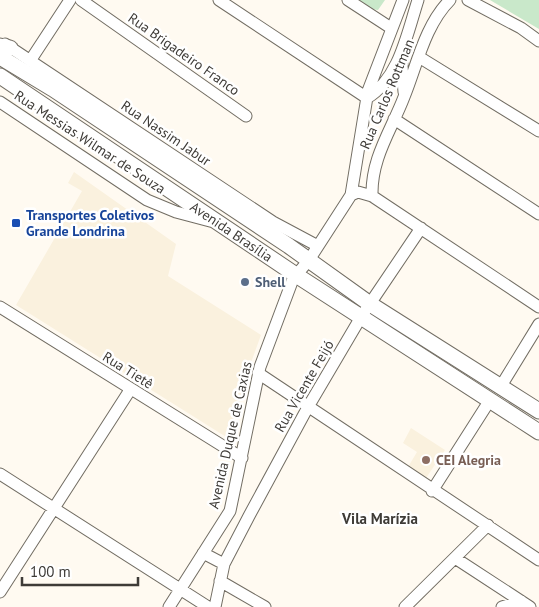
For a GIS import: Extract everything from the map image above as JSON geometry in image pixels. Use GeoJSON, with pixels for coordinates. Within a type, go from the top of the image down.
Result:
{"type":"FeatureCollection","features":[{"type":"Feature","properties":{"kind":"highway","name":"Avenida Brasília"},"geometry":{"type":"LineString","coordinates":[[3,48],[53,89],[289,246],[370,304],[539,411]]}},
{"type":"Feature","properties":{"kind":"highway","name":"Avenida Brasília"},"geometry":{"type":"LineString","coordinates":[[0,76],[296,275],[539,432]]}},
{"type":"Feature","properties":{"kind":"highway"},"geometry":{"type":"LineString","coordinates":[[273,222],[289,246]]}},
{"type":"Feature","properties":{"kind":"street"},"geometry":{"type":"LineString","coordinates":[[30,61],[70,0]]}},
{"type":"Feature","properties":{"kind":"street","name":"Rua Brigadeiro Franco"},"geometry":{"type":"LineString","coordinates":[[81,0],[246,116]]}},
{"type":"Feature","properties":{"kind":"street"},"geometry":{"type":"LineString","coordinates":[[219,0],[367,98],[379,91],[386,83],[401,52],[418,0]]}},
{"type":"Feature","properties":{"kind":"street"},"geometry":{"type":"LineString","coordinates":[[348,0],[391,28]]}},
{"type":"Feature","properties":{"kind":"street","name":"Avenida Duque de Caxias"},"geometry":{"type":"LineString","coordinates":[[169,607],[230,511],[258,373],[296,275],[309,260],[351,194],[367,98],[391,28],[403,0]]}},
{"type":"Feature","properties":{"kind":"street"},"geometry":{"type":"LineString","coordinates":[[468,0],[521,28],[539,41]]}},
{"type":"Feature","properties":{"kind":"street","name":"Rua Carlos Rottman"},"geometry":{"type":"LineString","coordinates":[[372,196],[371,178],[377,158],[405,96],[419,57],[446,4]]}},
{"type":"Feature","properties":{"kind":"street","name":"Rua Nassim Jabur"},"geometry":{"type":"LineString","coordinates":[[3,48],[30,61],[273,222],[318,246]]}},
{"type":"Feature","properties":{"kind":"street"},"geometry":{"type":"LineString","coordinates":[[401,52],[405,96]]}},
{"type":"Feature","properties":{"kind":"street"},"geometry":{"type":"LineString","coordinates":[[419,57],[539,131]]}},
{"type":"Feature","properties":{"kind":"street","name":"Rua Messias Wilmar de Souza"},"geometry":{"type":"LineString","coordinates":[[0,102],[147,200],[176,212],[220,223]]}},
{"type":"Feature","properties":{"kind":"street"},"geometry":{"type":"LineString","coordinates":[[394,119],[539,214]]}},
{"type":"Feature","properties":{"kind":"street"},"geometry":{"type":"LineString","coordinates":[[351,194],[358,192],[372,196],[539,307]]}},
{"type":"Feature","properties":{"kind":"street","name":"Rua Vicente Feijó"},"geometry":{"type":"LineString","coordinates":[[215,607],[224,564],[308,407],[370,304],[421,228]]}},
{"type":"Feature","properties":{"kind":"street","name":"Rua Tietê"},"geometry":{"type":"LineString","coordinates":[[1,310],[242,458]]}},
{"type":"Feature","properties":{"kind":"street"},"geometry":{"type":"LineString","coordinates":[[501,386],[539,324]]}},
{"type":"Feature","properties":{"kind":"street"},"geometry":{"type":"LineString","coordinates":[[258,373],[432,491],[488,525],[539,560]]}},
{"type":"Feature","properties":{"kind":"street"},"geometry":{"type":"LineString","coordinates":[[0,592],[130,390]]}},
{"type":"Feature","properties":{"kind":"street"},"geometry":{"type":"LineString","coordinates":[[432,491],[490,400]]}},
{"type":"Feature","properties":{"kind":"street"},"geometry":{"type":"LineString","coordinates":[[0,474],[208,607]]}},
{"type":"Feature","properties":{"kind":"street"},"geometry":{"type":"LineString","coordinates":[[230,511],[249,516]]}},
{"type":"Feature","properties":{"kind":"street"},"geometry":{"type":"LineString","coordinates":[[405,607],[488,525]]}},
{"type":"Feature","properties":{"kind":"street"},"geometry":{"type":"LineString","coordinates":[[204,553],[224,564]]}},
{"type":"Feature","properties":{"kind":"street"},"geometry":{"type":"LineString","coordinates":[[455,558],[526,604]]}},
{"type":"Feature","properties":{"kind":"street"},"geometry":{"type":"LineString","coordinates":[[220,581],[264,607]]}},
{"type":"Feature","properties":{"kind":"street"},"geometry":{"type":"LineString","coordinates":[[502,607],[526,604]]}},
{"type":"Feature","properties":{"kind":"shaded area"},"geometry":{"type":"Polygon","coordinates":[[[74,172],[176,244],[168,276],[261,335],[244,382],[231,440],[16,305],[82,191],[68,183],[74,172]]]}},
{"type":"Feature","properties":{"kind":"shaded area","name":"CEI Alegria"},"geometry":{"type":"Polygon","coordinates":[[[411,428],[445,450],[426,478],[408,467],[417,452],[403,443],[411,428]]]}},
{"type":"Feature","properties":{"kind":"green space"},"geometry":{"type":"Polygon","coordinates":[[[359,0],[385,0],[378,10],[371,9],[359,0]]]}},
{"type":"Feature","properties":{"kind":"green space"},"geometry":{"type":"Polygon","coordinates":[[[490,0],[539,0],[539,29],[495,3],[490,0]]]}},
{"type":"Feature","properties":{"kind":"place","name":"Transportes Coletivos Grande Londrina"},"geometry":{"type":"Point","coordinates":[16,223]}},
{"type":"Feature","properties":{"kind":"place","name":"Shell"},"geometry":{"type":"Point","coordinates":[245,282]}},
{"type":"Feature","properties":{"kind":"place","name":"CEI Alegria"},"geometry":{"type":"Point","coordinates":[426,460]}},
{"type":"Feature","properties":{"kind":"district","name":"Vila Marízia"},"geometry":{"type":"Point","coordinates":[380,519]}}]}
